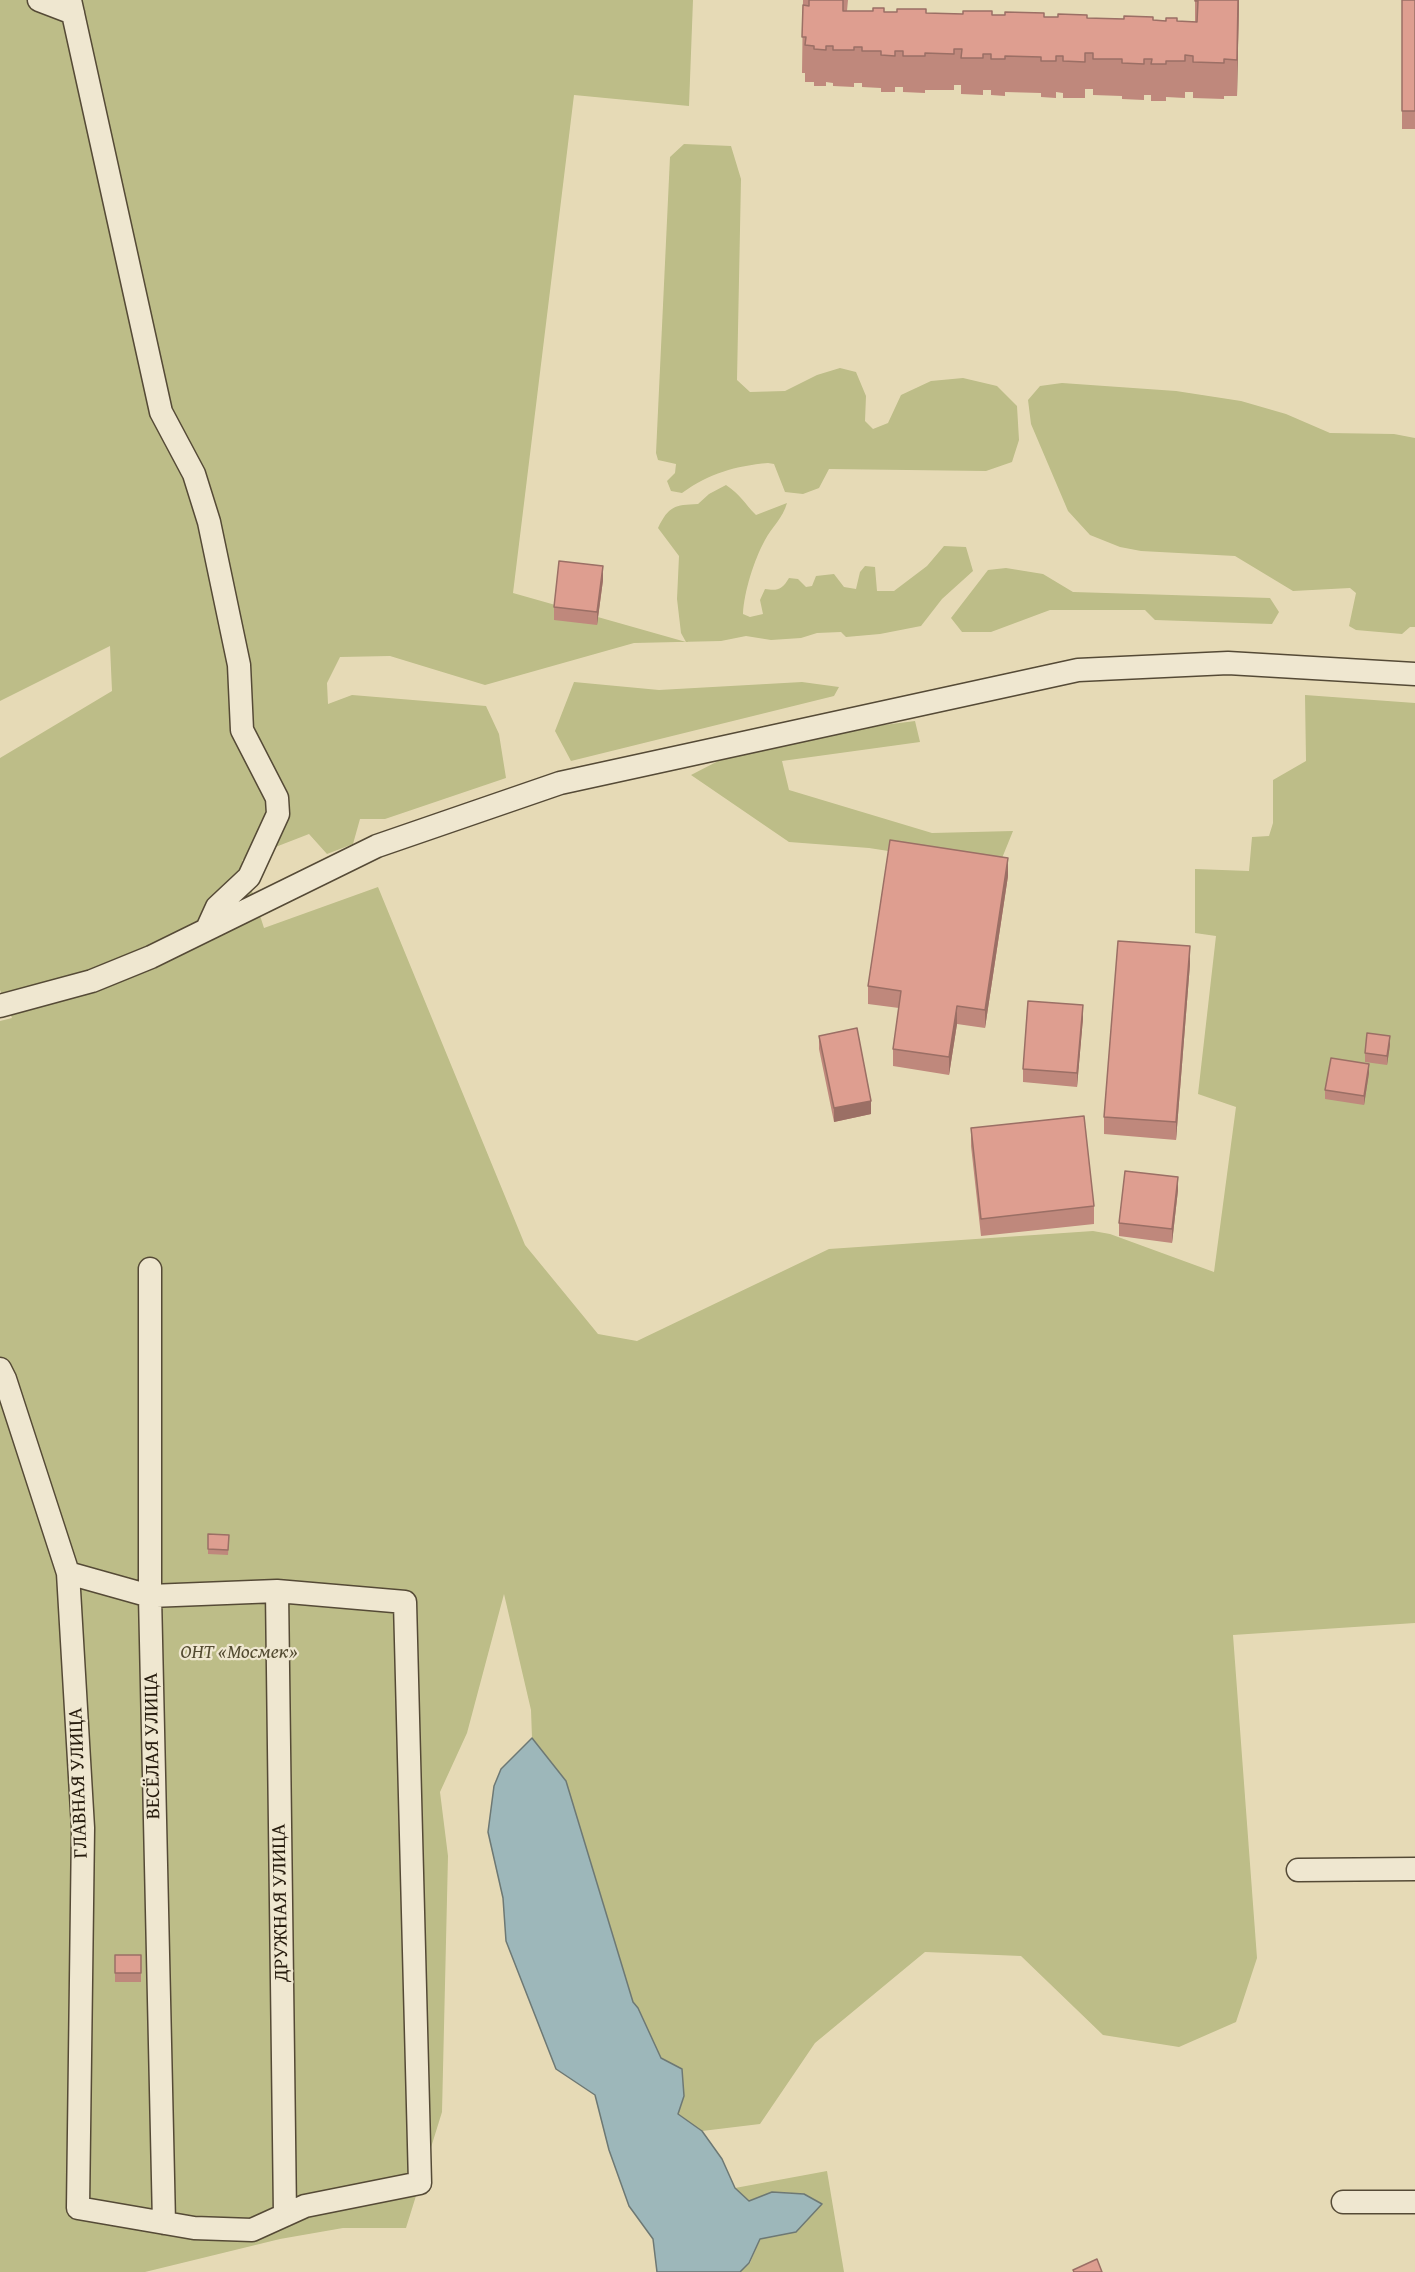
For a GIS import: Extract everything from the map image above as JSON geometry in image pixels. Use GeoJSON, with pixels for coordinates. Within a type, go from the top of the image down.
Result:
{"type":"FeatureCollection","features":[{"type":"Feature","properties":{"kind":"street"},"geometry":{"type":"LineString","coordinates":[[39,0],[72,6],[161,412],[194,474],[209,522],[239,665],[242,730],[277,798],[278,814],[249,877],[217,907],[207,929]]}},
{"type":"Feature","properties":{"kind":"street"},"geometry":{"type":"LineString","coordinates":[[0,1006],[92,981],[151,957],[377,846],[561,783],[1078,670],[1228,663],[1415,674]]}},
{"type":"Feature","properties":{"kind":"street","name":"ВЕСЁЛАЯ УЛИЦА"},"geometry":{"type":"LineString","coordinates":[[150,1269],[150,1596],[164,2223]]}},
{"type":"Feature","properties":{"kind":"street","name":"ГЛАВНАЯ УЛИЦА"},"geometry":{"type":"LineString","coordinates":[[2,1377],[68,1573],[83,1828],[78,2208],[164,2223]]}},
{"type":"Feature","properties":{"kind":"street"},"geometry":{"type":"LineString","coordinates":[[68,1573],[150,1596],[277,1591],[405,1602],[420,2183],[304,2206],[252,2230],[194,2228],[164,2223]]}},
{"type":"Feature","properties":{"kind":"street","name":"ДРУЖНАЯ УЛИЦА"},"geometry":{"type":"LineString","coordinates":[[277,1591],[285,2215]]}},
{"type":"Feature","properties":{"kind":"street"},"geometry":{"type":"LineString","coordinates":[[1298,1870],[1415,1869]]}},
{"type":"Feature","properties":{"kind":"street"},"geometry":{"type":"LineString","coordinates":[[1342,2202],[1415,2202]]}},
{"type":"Feature","properties":{"kind":"green space","name":"ОНТ «Мосмек»"},"geometry":{"type":"Polygon","coordinates":[[[0,0],[693,0],[689,106],[574,95],[513,593],[685,642],[634,643],[485,685],[390,656],[340,657],[327,683],[328,704],[352,695],[486,706],[499,734],[506,778],[385,819],[360,819],[353,844],[327,854],[309,834],[242,860],[264,928],[378,887],[525,1245],[598,1334],[637,1341],[829,1249],[1093,1231],[1110,1234],[1214,1272],[1236,1107],[1198,1094],[1216,936],[1195,933],[1195,869],[1249,871],[1252,837],[1269,836],[1273,823],[1273,780],[1306,761],[1305,695],[1415,703],[1415,1623],[1233,1635],[1257,1958],[1236,2022],[1179,2047],[1103,2035],[1021,1956],[925,1952],[815,2043],[760,2124],[702,2131],[678,2114],[684,2096],[661,2059],[638,2008],[633,2002],[566,1781],[532,1738],[531,1710],[504,1594],[467,1733],[440,1792],[448,1856],[442,2112],[406,2228],[343,2228],[280,2239],[145,2272],[0,2272],[0,1021],[12,1018],[0,990],[0,758],[112,691],[110,646],[0,701],[0,0]]]}},
{"type":"Feature","properties":{"kind":"green space"},"geometry":{"type":"Polygon","coordinates":[[[684,144],[731,146],[741,179],[737,380],[750,392],[785,391],[817,375],[840,368],[856,372],[866,396],[865,421],[873,429],[888,423],[901,395],[931,381],[963,378],[997,386],[1017,406],[1019,440],[1012,462],[986,471],[829,469],[819,488],[803,494],[785,492],[774,464],[768,463],[723,472],[703,480],[682,493],[671,491],[667,481],[675,473],[676,464],[658,460],[656,453],[670,157],[684,144]]]}},
{"type":"Feature","properties":{"kind":"green space"},"geometry":{"type":"Polygon","coordinates":[[[1062,383],[1176,391],[1241,401],[1286,414],[1330,433],[1394,434],[1415,438],[1415,627],[1410,627],[1402,634],[1356,630],[1349,626],[1356,593],[1350,588],[1293,591],[1235,556],[1141,551],[1120,547],[1090,535],[1068,511],[1031,424],[1028,400],[1040,386],[1062,383]]]}},
{"type":"Feature","properties":{"kind":"green space"},"geometry":{"type":"Polygon","coordinates":[[[726,485],[756,515],[787,503],[761,548],[750,576],[743,614],[750,617],[763,614],[760,600],[765,589],[779,589],[789,578],[798,579],[806,587],[812,586],[816,576],[834,574],[844,587],[856,589],[860,572],[865,566],[875,567],[877,591],[894,591],[927,566],[944,546],[966,547],[973,571],[942,599],[921,626],[880,634],[846,637],[841,632],[771,640],[746,636],[721,641],[686,642],[681,633],[677,599],[679,556],[658,528],[673,508],[698,504],[709,494],[726,485]]]}},
{"type":"Feature","properties":{"kind":"green space"},"geometry":{"type":"Polygon","coordinates":[[[1006,568],[1043,574],[1073,592],[1270,598],[1279,612],[1272,624],[1155,620],[1145,610],[1050,610],[991,632],[962,632],[951,618],[988,570],[1006,568]]]}},
{"type":"Feature","properties":{"kind":"green space"},"geometry":{"type":"Polygon","coordinates":[[[574,682],[659,690],[802,682],[839,687],[834,696],[571,761],[555,731],[574,682]]]}},
{"type":"Feature","properties":{"kind":"green space"},"geometry":{"type":"Polygon","coordinates":[[[915,721],[920,742],[782,761],[789,790],[932,833],[1013,831],[998,868],[869,848],[789,842],[691,775],[722,759],[829,732],[915,721]]]}},
{"type":"Feature","properties":{"kind":"green space"},"geometry":{"type":"Polygon","coordinates":[[[827,2171],[844,2272],[740,2272],[750,2263],[760,2239],[796,2232],[804,2194],[772,2192],[749,2202],[735,2188],[827,2171]]]}},
{"type":"Feature","properties":{"kind":"water"},"geometry":{"type":"Polygon","coordinates":[[[532,1738],[566,1781],[633,2002],[661,2058],[682,2069],[684,2096],[678,2114],[702,2131],[722,2159],[735,2188],[749,2201],[772,2192],[804,2194],[822,2204],[796,2232],[760,2239],[749,2263],[740,2272],[657,2272],[653,2239],[629,2206],[609,2150],[595,2095],[556,2069],[506,1941],[503,1898],[488,1832],[494,1786],[501,1769],[532,1738]]]}},
{"type":"Feature","properties":{"kind":"building"},"geometry":{"type":"Polygon","coordinates":[[[809,0],[843,0],[843,11],[873,11],[873,8],[884,8],[884,12],[897,12],[897,9],[926,9],[926,13],[963,14],[963,11],[992,11],[992,15],[1005,15],[1005,12],[1044,13],[1044,17],[1058,17],[1058,14],[1124,19],[1124,16],[1153,17],[1153,20],[1166,21],[1166,18],[1177,18],[1177,21],[1197,22],[1198,1],[1195,0],[1238,0],[1237,60],[1224,59],[1224,63],[1193,62],[1193,56],[1185,55],[1185,61],[1151,64],[1152,59],[1144,59],[1144,64],[1122,63],[1122,59],[1093,59],[1093,53],[1085,53],[1085,62],[1063,61],[1063,56],[1056,56],[1056,61],[1041,61],[1041,57],[1005,56],[1005,59],[991,59],[991,54],[983,54],[983,58],[961,58],[962,49],[954,49],[954,54],[925,53],[925,56],[903,56],[903,51],[895,51],[895,56],[881,55],[881,51],[862,51],[862,47],[854,47],[854,50],[833,50],[833,46],[826,46],[826,50],[814,49],[814,46],[805,45],[806,37],[802,37],[803,5],[809,6],[809,0]]]}},
{"type":"Feature","properties":{"kind":"building"},"geometry":{"type":"Polygon","coordinates":[[[1402,0],[1415,0],[1415,111],[1402,111],[1402,0]]]}},
{"type":"Feature","properties":{"kind":"building"},"geometry":{"type":"Polygon","coordinates":[[[559,561],[603,566],[597,612],[554,607],[559,561]]]}},
{"type":"Feature","properties":{"kind":"building"},"geometry":{"type":"Polygon","coordinates":[[[890,840],[1008,858],[985,1010],[957,1006],[949,1057],[893,1049],[901,991],[868,986],[890,840]]]}},
{"type":"Feature","properties":{"kind":"building"},"geometry":{"type":"Polygon","coordinates":[[[1118,941],[1190,946],[1176,1122],[1104,1117],[1118,941]]]}},
{"type":"Feature","properties":{"kind":"building"},"geometry":{"type":"Polygon","coordinates":[[[1028,1001],[1083,1005],[1077,1073],[1023,1069],[1028,1001]]]}},
{"type":"Feature","properties":{"kind":"building"},"geometry":{"type":"Polygon","coordinates":[[[857,1028],[871,1101],[834,1108],[819,1036],[857,1028]]]}},
{"type":"Feature","properties":{"kind":"building"},"geometry":{"type":"Polygon","coordinates":[[[1367,1033],[1390,1036],[1387,1056],[1365,1053],[1367,1033]]]}},
{"type":"Feature","properties":{"kind":"building"},"geometry":{"type":"Polygon","coordinates":[[[1331,1058],[1369,1064],[1364,1096],[1325,1090],[1331,1058]]]}},
{"type":"Feature","properties":{"kind":"building"},"geometry":{"type":"Polygon","coordinates":[[[1084,1116],[1094,1206],[981,1219],[971,1128],[1084,1116]]]}},
{"type":"Feature","properties":{"kind":"building"},"geometry":{"type":"Polygon","coordinates":[[[1125,1171],[1178,1177],[1172,1229],[1119,1223],[1125,1171]]]}},
{"type":"Feature","properties":{"kind":"building"},"geometry":{"type":"Polygon","coordinates":[[[208,1534],[229,1535],[228,1550],[208,1549],[208,1534]]]}},
{"type":"Feature","properties":{"kind":"building"},"geometry":{"type":"Polygon","coordinates":[[[115,1955],[141,1955],[141,1973],[115,1973],[115,1955]]]}},
{"type":"Feature","properties":{"kind":"building"},"geometry":{"type":"Polygon","coordinates":[[[1097,2259],[1102,2272],[1074,2272],[1073,2270],[1097,2259]]]}}]}
